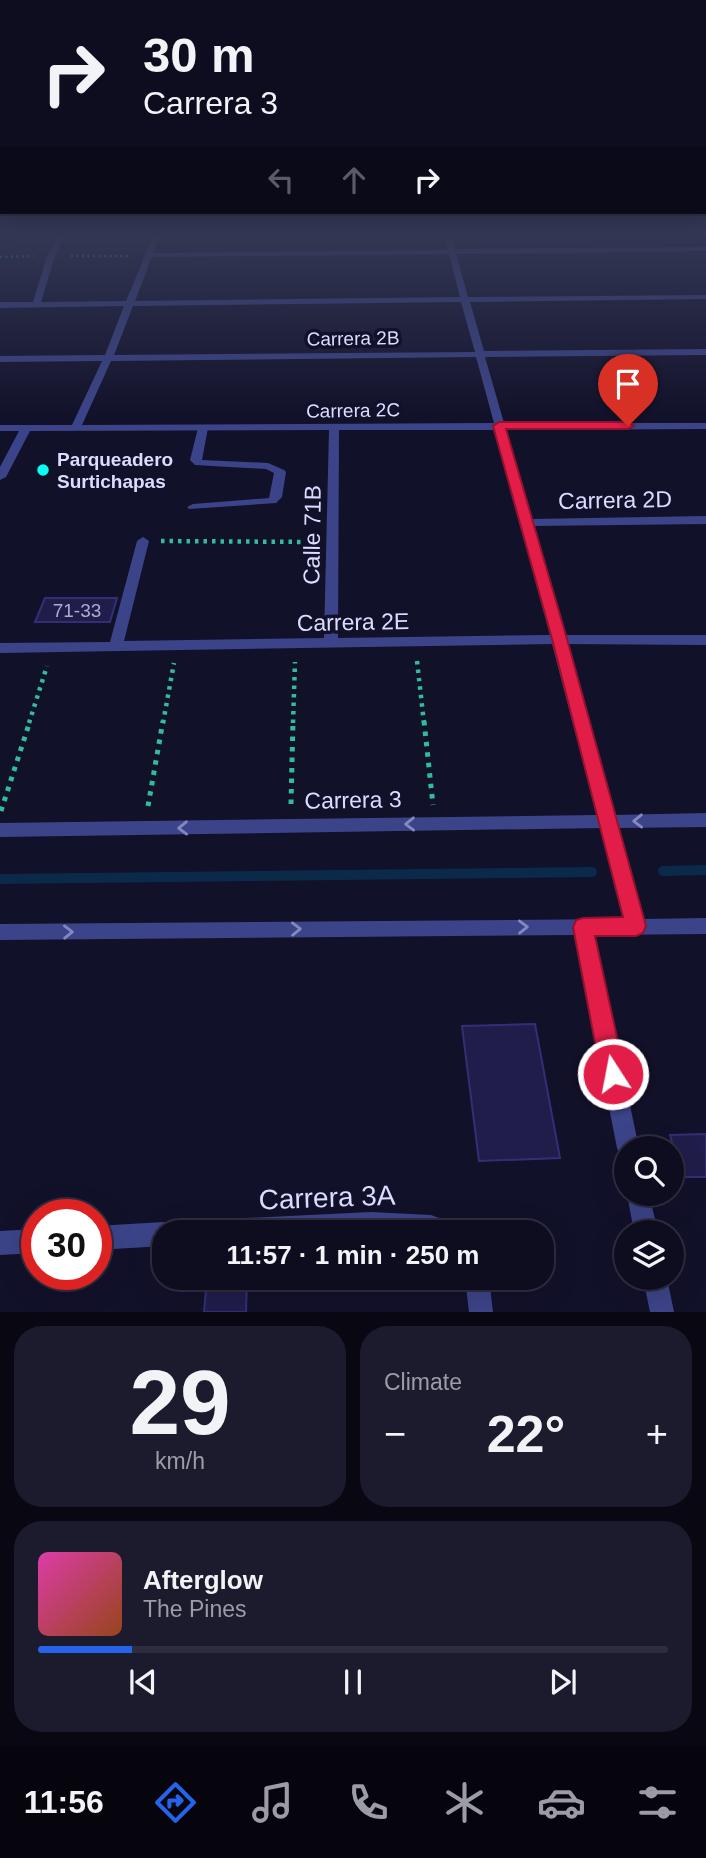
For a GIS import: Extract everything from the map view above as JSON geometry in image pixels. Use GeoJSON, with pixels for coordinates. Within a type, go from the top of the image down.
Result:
{"type":"FeatureCollection","features":[{"type":"Feature","properties":{"kind":"street"},"geometry":{"type":"LineString","coordinates":[[36,304],[39,295]]}},
{"type":"Feature","properties":{"kind":"street"},"geometry":{"type":"LineString","coordinates":[[76,427],[108,358],[132,295]]}},
{"type":"Feature","properties":{"kind":"street"},"geometry":{"type":"LineString","coordinates":[[464,295],[560,639],[636,926]]}},
{"type":"Feature","properties":{"kind":"street"},"geometry":{"type":"LineString","coordinates":[[0,305],[706,297]]}},
{"type":"Feature","properties":{"kind":"street","name":"Carrera 2B"},"geometry":{"type":"LineString","coordinates":[[0,359],[706,352]]}},
{"type":"Feature","properties":{"kind":"street","name":"Carrera 2C"},"geometry":{"type":"LineString","coordinates":[[0,428],[706,426]]}},
{"type":"Feature","properties":{"kind":"street"},"geometry":{"type":"LineString","coordinates":[[0,477],[26,428]]}},
{"type":"Feature","properties":{"kind":"street"},"geometry":{"type":"LineString","coordinates":[[193,507],[266,504],[276,497],[278,484],[279,472],[274,467],[199,463],[195,460],[202,428]]}},
{"type":"Feature","properties":{"kind":"street","name":"Calle 71B"},"geometry":{"type":"LineString","coordinates":[[331,642],[334,428]]}},
{"type":"Feature","properties":{"kind":"street","name":"Carrera 2D"},"geometry":{"type":"LineString","coordinates":[[526,523],[706,520]]}},
{"type":"Feature","properties":{"kind":"street"},"geometry":{"type":"LineString","coordinates":[[116,645],[143,541]]}},
{"type":"Feature","properties":{"kind":"street","name":"Carrera 2E"},"geometry":{"type":"LineString","coordinates":[[0,648],[560,639],[706,640]]}},
{"type":"Feature","properties":{"kind":"street","name":"Carrera 3"},"geometry":{"type":"LineString","coordinates":[[0,830],[706,820]]}},
{"type":"Feature","properties":{"kind":"street"},"geometry":{"type":"LineString","coordinates":[[0,932],[706,926]]}},
{"type":"Feature","properties":{"kind":"street"},"geometry":{"type":"LineString","coordinates":[[583,927],[626,1136]]}},
{"type":"Feature","properties":{"kind":"street"},"geometry":{"type":"LineString","coordinates":[[112,1237],[152,1235]]}},
{"type":"Feature","properties":{"kind":"street"},"geometry":{"type":"LineString","coordinates":[[0,1243],[21,1242]]}},
{"type":"Feature","properties":{"kind":"street"},"geometry":{"type":"LineString","coordinates":[[478,1290],[481,1312]]}},
{"type":"Feature","properties":{"kind":"street"},"geometry":{"type":"LineString","coordinates":[[657,1290],[662,1312]]}},
{"type":"Feature","properties":{"kind":"path"},"geometry":{"type":"LineString","coordinates":[[143,541],[332,542]]}},
{"type":"Feature","properties":{"kind":"path"},"geometry":{"type":"LineString","coordinates":[[415,642],[435,824]]}},
{"type":"Feature","properties":{"kind":"path"},"geometry":{"type":"LineString","coordinates":[[290,826],[295,644]]}},
{"type":"Feature","properties":{"kind":"path"},"geometry":{"type":"LineString","coordinates":[[144,828],[177,645]]}},
{"type":"Feature","properties":{"kind":"path"},"geometry":{"type":"LineString","coordinates":[[0,813],[52,648]]}},
{"type":"Feature","properties":{"kind":"building"},"geometry":{"type":"Polygon","coordinates":[[[45,598],[117,598],[110,622],[35,622],[45,598]]]}},
{"type":"Feature","properties":{"kind":"building"},"geometry":{"type":"Polygon","coordinates":[[[535,1024],[560,1158],[479,1161],[462,1026],[535,1024]]]}},
{"type":"Feature","properties":{"kind":"building"},"geometry":{"type":"Polygon","coordinates":[[[706,1134],[706,1177],[684,1177],[684,1136],[670,1135],[706,1134]]]}},
{"type":"Feature","properties":{"kind":"building"},"geometry":{"type":"Polygon","coordinates":[[[206,1290],[247,1290],[246,1312],[204,1312],[206,1290]]]}},
{"type":"Feature","properties":{"kind":"waterway"},"geometry":{"type":"LineString","coordinates":[[663,871],[706,870]]}},
{"type":"Feature","properties":{"kind":"waterway"},"geometry":{"type":"LineString","coordinates":[[0,879],[592,872]]}},
{"type":"Feature","properties":{"kind":"place","name":"Parqueadero Surtichapas"},"geometry":{"type":"Point","coordinates":[43,470]}},
{"type":"Feature","properties":{"kind":"route"},"geometry":{"type":"LineString","coordinates":[[613,1074],[583,927],[636,926],[560,639],[499,426],[628,426]]}}]}
